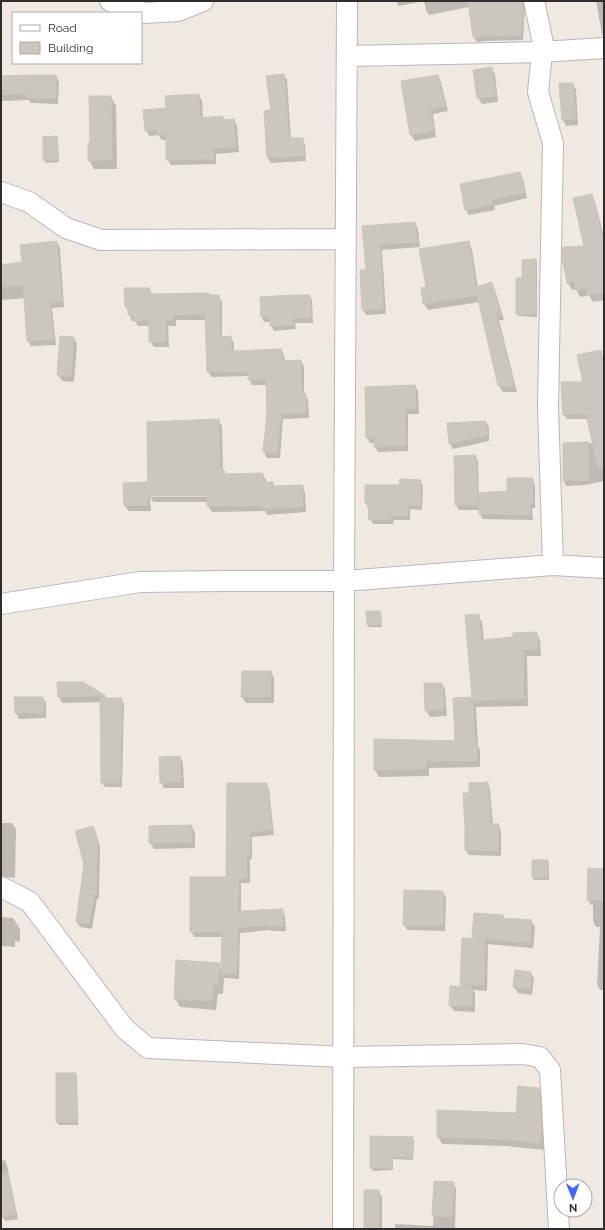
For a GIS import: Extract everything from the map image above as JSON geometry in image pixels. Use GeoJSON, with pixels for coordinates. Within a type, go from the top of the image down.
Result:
{"type":"FeatureCollection","features":[{"type":"Feature","properties":{"kind":"street"},"geometry":{"type":"LineString","coordinates":[[110,1],[141,12]]}},
{"type":"Feature","properties":{"kind":"street"},"geometry":{"type":"LineString","coordinates":[[142,12],[178,12],[203,1]]}},
{"type":"Feature","properties":{"kind":"street"},"geometry":{"type":"LineString","coordinates":[[343,1229],[347,1]]}},
{"type":"Feature","properties":{"kind":"street"},"geometry":{"type":"LineString","coordinates":[[534,1],[543,44],[538,92],[553,143],[548,407],[553,565]]}},
{"type":"Feature","properties":{"kind":"street"},"geometry":{"type":"LineString","coordinates":[[347,56],[542,52],[604,48]]}},
{"type":"Feature","properties":{"kind":"street"},"geometry":{"type":"LineString","coordinates":[[1,192],[30,202],[66,228],[101,240],[346,239]]}},
{"type":"Feature","properties":{"kind":"street"},"geometry":{"type":"LineString","coordinates":[[1,604],[140,582],[344,581],[553,565],[604,568]]}},
{"type":"Feature","properties":{"kind":"street"},"geometry":{"type":"LineString","coordinates":[[1,887],[30,902],[125,1028],[148,1048],[344,1057],[523,1054],[540,1057],[550,1070],[560,1229]]}},
{"type":"Feature","properties":{"kind":"building"},"geometry":{"type":"Polygon","coordinates":[[[468,1],[523,1],[521,35],[473,37],[468,1]]]}},
{"type":"Feature","properties":{"kind":"building"},"geometry":{"type":"Polygon","coordinates":[[[492,67],[496,96],[477,98],[473,70],[492,67]]]}},
{"type":"Feature","properties":{"kind":"building"},"geometry":{"type":"Polygon","coordinates":[[[284,74],[289,138],[303,138],[304,156],[267,158],[264,111],[271,110],[266,76],[284,74]]]}},
{"type":"Feature","properties":{"kind":"building"},"geometry":{"type":"Polygon","coordinates":[[[56,75],[56,98],[27,98],[27,94],[1,95],[1,76],[56,75]]]}},
{"type":"Feature","properties":{"kind":"building"},"geometry":{"type":"Polygon","coordinates":[[[438,75],[445,106],[430,109],[434,131],[410,135],[401,81],[438,75]]]}},
{"type":"Feature","properties":{"kind":"building"},"geometry":{"type":"Polygon","coordinates":[[[559,83],[573,83],[576,119],[562,120],[559,83]]]}},
{"type":"Feature","properties":{"kind":"building"},"geometry":{"type":"Polygon","coordinates":[[[199,94],[200,118],[223,116],[223,120],[234,119],[236,147],[213,149],[214,159],[166,160],[166,134],[157,135],[157,129],[145,131],[143,110],[166,108],[165,96],[199,94]]]}},
{"type":"Feature","properties":{"kind":"building"},"geometry":{"type":"Polygon","coordinates":[[[89,96],[111,96],[112,160],[88,161],[88,143],[90,143],[89,96]]]}},
{"type":"Feature","properties":{"kind":"building"},"geometry":{"type":"Polygon","coordinates":[[[57,136],[58,160],[43,160],[43,137],[57,136]]]}},
{"type":"Feature","properties":{"kind":"building"},"geometry":{"type":"Polygon","coordinates":[[[520,172],[525,192],[492,200],[493,204],[465,210],[460,184],[520,172]]]}},
{"type":"Feature","properties":{"kind":"building"},"geometry":{"type":"Polygon","coordinates":[[[592,194],[602,236],[604,236],[604,292],[588,295],[587,288],[575,290],[574,282],[567,283],[562,257],[563,247],[584,246],[573,198],[592,194]]]}},
{"type":"Feature","properties":{"kind":"building"},"geometry":{"type":"Polygon","coordinates":[[[415,222],[417,242],[380,244],[383,309],[362,310],[360,270],[366,270],[362,226],[415,222]]]}},
{"type":"Feature","properties":{"kind":"building"},"geometry":{"type":"Polygon","coordinates":[[[57,241],[62,302],[50,303],[54,340],[27,341],[23,285],[1,287],[1,265],[22,262],[20,245],[57,241]]]}},
{"type":"Feature","properties":{"kind":"building"},"geometry":{"type":"Polygon","coordinates":[[[469,241],[476,287],[492,282],[501,314],[496,314],[514,386],[498,386],[477,295],[423,304],[421,288],[426,287],[419,249],[469,241]]]}},
{"type":"Feature","properties":{"kind":"building"},"geometry":{"type":"Polygon","coordinates":[[[536,259],[536,314],[516,314],[516,278],[522,278],[522,260],[536,259]]]}},
{"type":"Feature","properties":{"kind":"building"},"geometry":{"type":"Polygon","coordinates":[[[124,288],[150,288],[150,294],[209,293],[209,295],[219,295],[220,337],[231,336],[231,351],[282,349],[282,361],[301,360],[302,393],[306,393],[306,413],[281,414],[277,453],[263,452],[267,415],[266,379],[248,380],[248,371],[207,372],[205,314],[173,315],[173,320],[166,321],[166,341],[149,342],[149,320],[134,321],[133,315],[128,315],[128,307],[125,307],[124,288]]]}},
{"type":"Feature","properties":{"kind":"building"},"geometry":{"type":"Polygon","coordinates":[[[310,295],[311,318],[293,319],[293,325],[270,326],[270,317],[261,317],[260,297],[310,295]]]}},
{"type":"Feature","properties":{"kind":"building"},"geometry":{"type":"Polygon","coordinates":[[[60,336],[74,337],[71,376],[57,375],[60,336]]]}},
{"type":"Feature","properties":{"kind":"building"},"geometry":{"type":"Polygon","coordinates":[[[601,350],[604,364],[604,468],[598,468],[586,414],[563,415],[561,382],[583,382],[577,355],[601,350]]]}},
{"type":"Feature","properties":{"kind":"building"},"geometry":{"type":"Polygon","coordinates":[[[415,385],[416,409],[405,409],[406,446],[374,447],[374,438],[366,438],[365,387],[415,385]]]}},
{"type":"Feature","properties":{"kind":"building"},"geometry":{"type":"Polygon","coordinates":[[[219,419],[220,470],[224,470],[225,474],[263,473],[263,482],[273,482],[273,486],[303,485],[303,506],[262,509],[262,506],[207,506],[207,496],[148,496],[147,422],[219,419]]]}},
{"type":"Feature","properties":{"kind":"building"},"geometry":{"type":"Polygon","coordinates":[[[486,421],[487,435],[449,444],[447,423],[486,421]]]}},
{"type":"Feature","properties":{"kind":"building"},"geometry":{"type":"Polygon","coordinates":[[[588,442],[588,480],[563,481],[563,443],[588,442]]]}},
{"type":"Feature","properties":{"kind":"building"},"geometry":{"type":"Polygon","coordinates":[[[476,455],[478,505],[455,505],[454,456],[476,455]]]}},
{"type":"Feature","properties":{"kind":"building"},"geometry":{"type":"Polygon","coordinates":[[[507,478],[533,478],[533,503],[530,503],[530,515],[479,514],[478,493],[507,491],[507,478]]]}},
{"type":"Feature","properties":{"kind":"building"},"geometry":{"type":"Polygon","coordinates":[[[400,479],[421,480],[420,506],[408,505],[408,516],[392,516],[391,519],[369,520],[368,503],[365,503],[365,485],[399,485],[400,479]]]}},
{"type":"Feature","properties":{"kind":"building"},"geometry":{"type":"Polygon","coordinates":[[[147,482],[148,505],[124,506],[123,483],[147,482]]]}},
{"type":"Feature","properties":{"kind":"building"},"geometry":{"type":"Polygon","coordinates":[[[366,611],[380,611],[381,624],[367,625],[366,611]]]}},
{"type":"Feature","properties":{"kind":"building"},"geometry":{"type":"Polygon","coordinates":[[[479,614],[481,640],[513,637],[513,633],[537,632],[538,649],[523,650],[524,699],[473,701],[475,742],[477,742],[477,761],[426,761],[426,769],[374,770],[374,739],[455,741],[453,698],[472,697],[465,615],[479,614]]]}},
{"type":"Feature","properties":{"kind":"building"},"geometry":{"type":"Polygon","coordinates":[[[242,671],[271,671],[271,697],[241,697],[242,671]]]}},
{"type":"Feature","properties":{"kind":"building"},"geometry":{"type":"Polygon","coordinates":[[[57,682],[83,682],[106,696],[58,697],[57,682]]]}},
{"type":"Feature","properties":{"kind":"building"},"geometry":{"type":"Polygon","coordinates":[[[424,683],[442,683],[444,710],[425,711],[424,683]]]}},
{"type":"Feature","properties":{"kind":"building"},"geometry":{"type":"Polygon","coordinates":[[[14,697],[43,697],[44,713],[15,713],[14,697]]]}},
{"type":"Feature","properties":{"kind":"building"},"geometry":{"type":"Polygon","coordinates":[[[100,698],[122,698],[120,783],[101,783],[100,698]]]}},
{"type":"Feature","properties":{"kind":"building"},"geometry":{"type":"Polygon","coordinates":[[[180,756],[181,782],[160,783],[159,757],[180,756]]]}},
{"type":"Feature","properties":{"kind":"building"},"geometry":{"type":"Polygon","coordinates":[[[488,782],[491,824],[499,824],[498,851],[465,850],[463,793],[469,793],[469,783],[488,782]]]}},
{"type":"Feature","properties":{"kind":"building"},"geometry":{"type":"Polygon","coordinates":[[[227,783],[267,783],[272,830],[250,832],[250,854],[247,854],[247,878],[239,878],[238,911],[283,909],[283,926],[267,925],[238,928],[237,974],[221,974],[222,932],[190,932],[190,877],[226,877],[227,783]]]}},
{"type":"Feature","properties":{"kind":"building"},"geometry":{"type":"Polygon","coordinates":[[[192,825],[192,842],[149,843],[149,826],[192,825]]]}},
{"type":"Feature","properties":{"kind":"building"},"geometry":{"type":"Polygon","coordinates":[[[93,826],[98,840],[96,893],[94,894],[89,924],[76,922],[84,864],[75,831],[93,826]]]}},
{"type":"Feature","properties":{"kind":"building"},"geometry":{"type":"Polygon","coordinates":[[[532,860],[548,860],[548,878],[532,878],[532,860]]]}},
{"type":"Feature","properties":{"kind":"building"},"geometry":{"type":"Polygon","coordinates":[[[588,868],[604,869],[604,901],[587,900],[588,868]]]}},
{"type":"Feature","properties":{"kind":"building"},"geometry":{"type":"Polygon","coordinates":[[[404,890],[443,891],[443,925],[403,925],[404,890]]]}},
{"type":"Feature","properties":{"kind":"building"},"geometry":{"type":"Polygon","coordinates":[[[474,913],[503,915],[503,918],[532,920],[530,943],[472,937],[474,913]]]}},
{"type":"Feature","properties":{"kind":"building"},"geometry":{"type":"Polygon","coordinates":[[[462,938],[485,939],[484,985],[460,985],[462,938]]]}},
{"type":"Feature","properties":{"kind":"building"},"geometry":{"type":"Polygon","coordinates":[[[176,960],[220,963],[218,985],[213,985],[212,1001],[174,999],[176,960]]]}},
{"type":"Feature","properties":{"kind":"building"},"geometry":{"type":"Polygon","coordinates":[[[515,970],[531,972],[530,989],[513,987],[515,970]]]}},
{"type":"Feature","properties":{"kind":"building"},"geometry":{"type":"Polygon","coordinates":[[[450,986],[472,987],[472,1006],[449,1006],[450,986]]]}},
{"type":"Feature","properties":{"kind":"building"},"geometry":{"type":"Polygon","coordinates":[[[56,1073],[76,1073],[77,1122],[56,1122],[56,1073]]]}},
{"type":"Feature","properties":{"kind":"building"},"geometry":{"type":"Polygon","coordinates":[[[518,1086],[539,1088],[542,1124],[540,1143],[500,1139],[437,1137],[437,1110],[516,1113],[518,1086]]]}},
{"type":"Feature","properties":{"kind":"building"},"geometry":{"type":"Polygon","coordinates":[[[370,1136],[413,1137],[412,1157],[392,1157],[392,1168],[370,1168],[370,1136]]]}},
{"type":"Feature","properties":{"kind":"building"},"geometry":{"type":"Polygon","coordinates":[[[1,1173],[8,1173],[16,1214],[1,1217],[1,1173]]]}},
{"type":"Feature","properties":{"kind":"building"},"geometry":{"type":"Polygon","coordinates":[[[434,1181],[454,1182],[452,1217],[432,1216],[434,1181]]]}},
{"type":"Feature","properties":{"kind":"building"},"geometry":{"type":"Polygon","coordinates":[[[364,1190],[379,1190],[379,1228],[364,1228],[364,1190]]]}}]}
